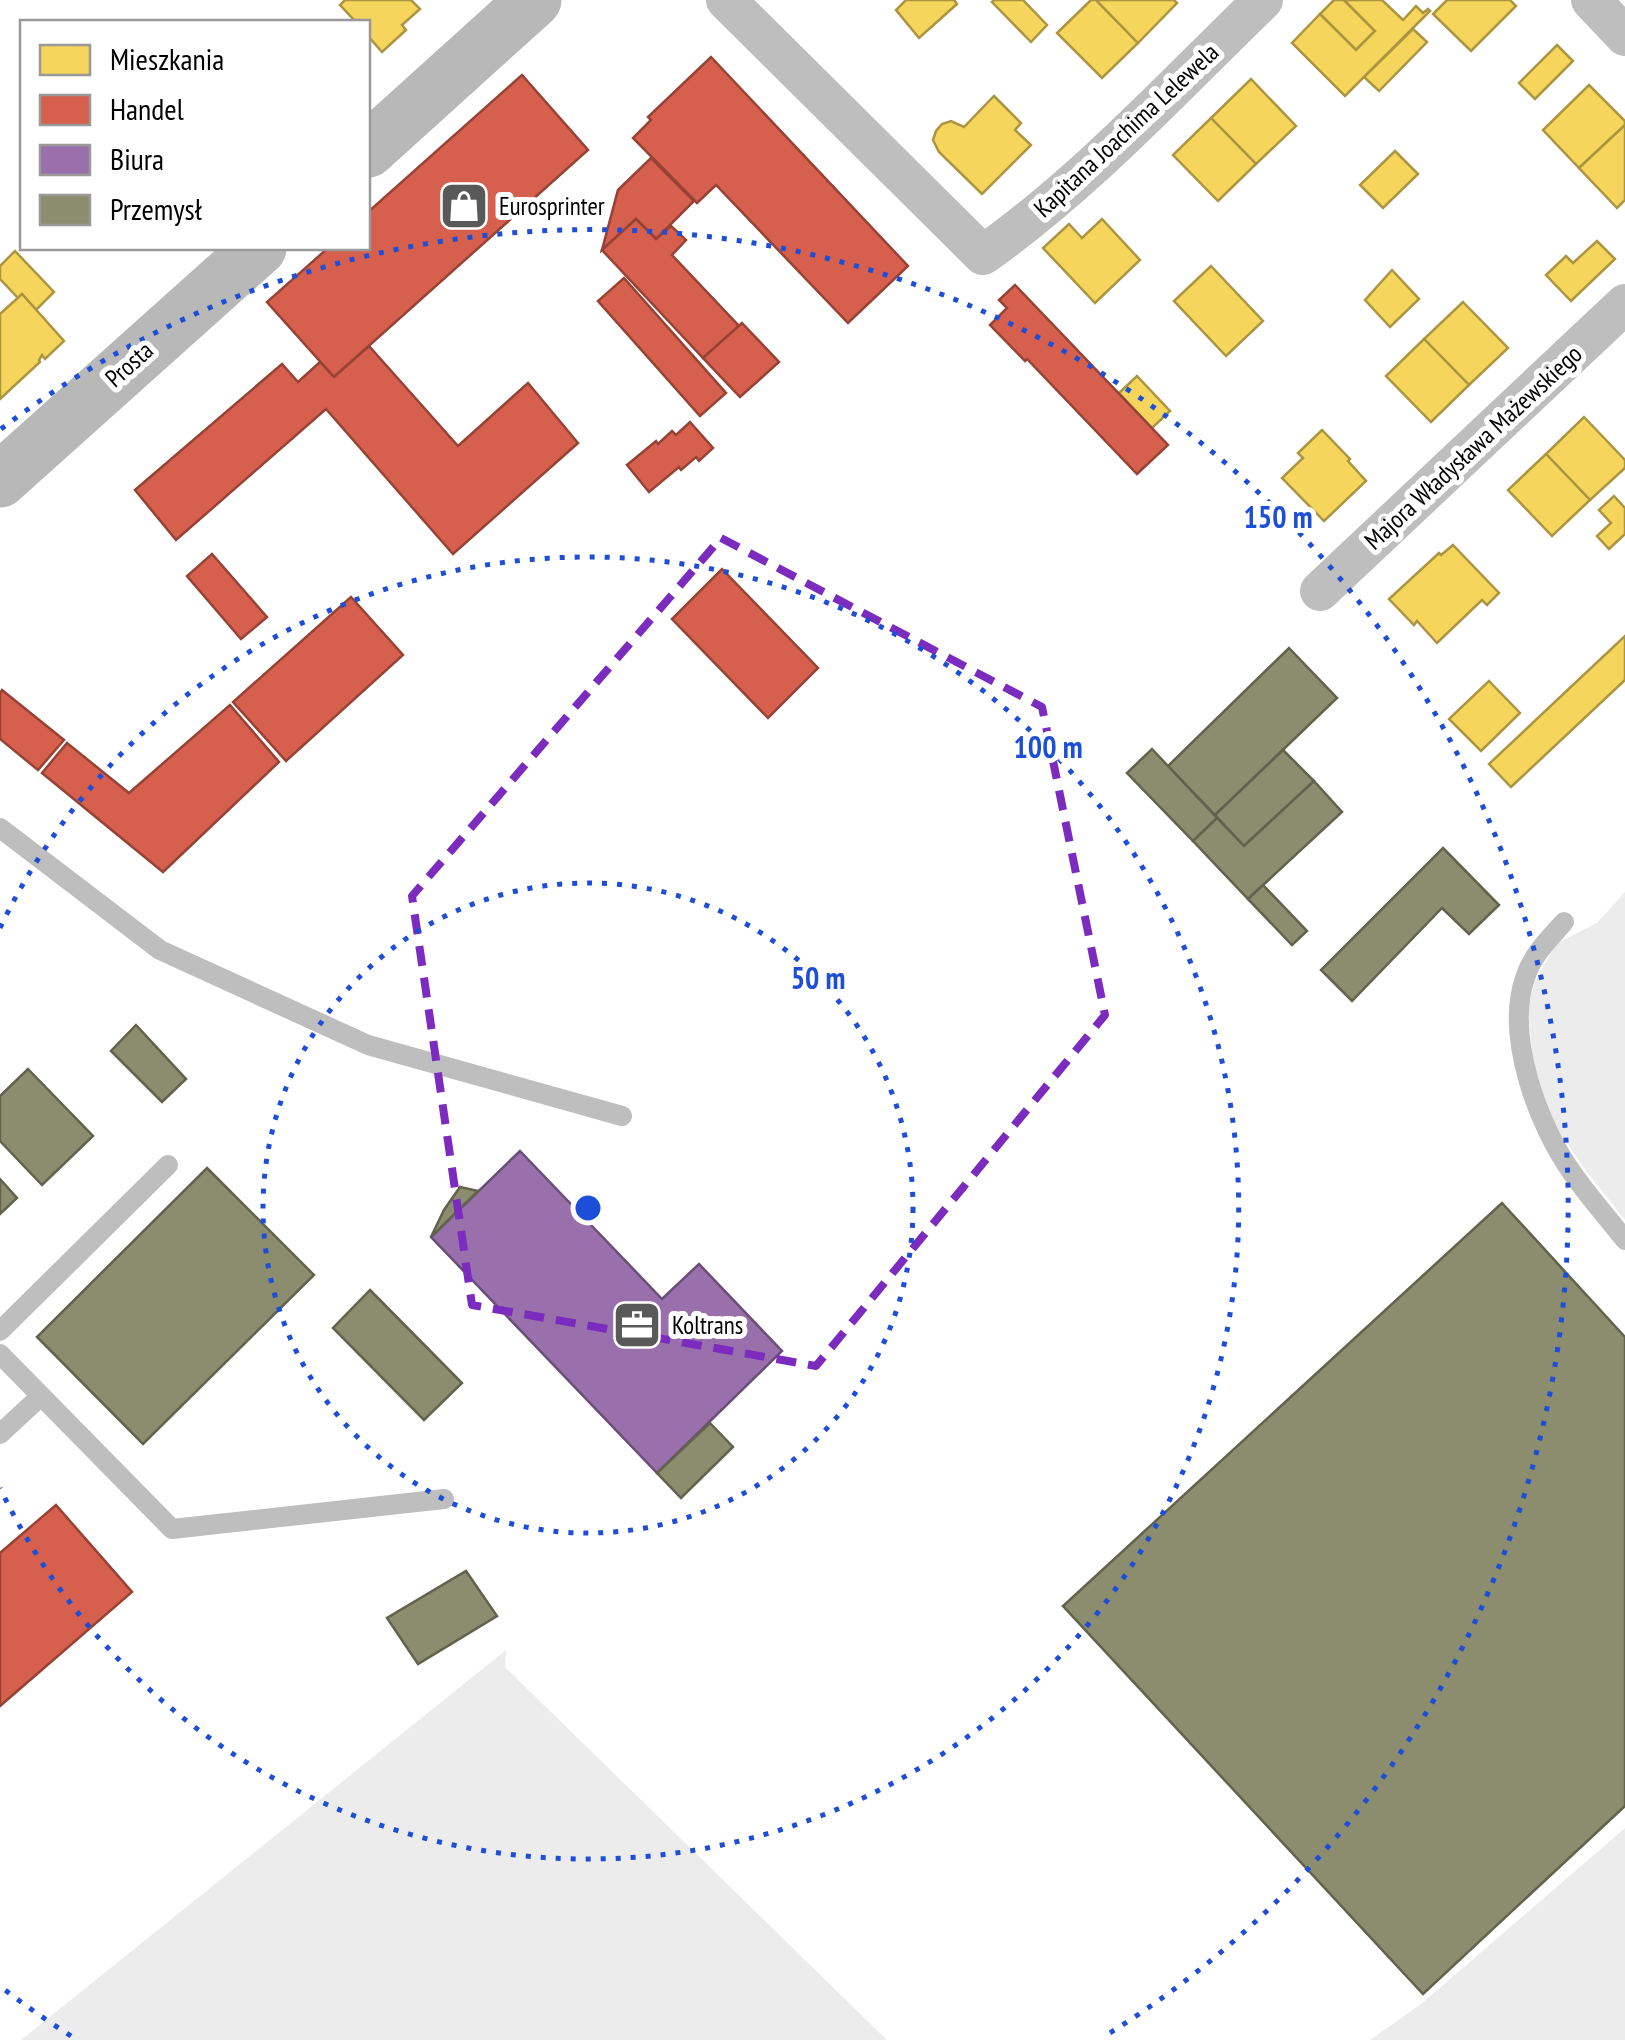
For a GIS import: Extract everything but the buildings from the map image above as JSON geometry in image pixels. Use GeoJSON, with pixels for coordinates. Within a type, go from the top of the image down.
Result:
{"type":"FeatureCollection","features":[{"type":"Feature","properties":{"kind":"main road"},"geometry":{"type":"LineString","coordinates":[[370,148],[534,0]]}},
{"type":"Feature","properties":{"kind":"main road","name":"Prosta"},"geometry":{"type":"LineString","coordinates":[[0,480],[257,250]]}},
{"type":"Feature","properties":{"kind":"street","name":"Kapitana Joachima Lelewela"},"geometry":{"type":"LineString","coordinates":[[726,0],[983,255],[1026,224],[1111,147],[1263,0]]}},
{"type":"Feature","properties":{"kind":"street"},"geometry":{"type":"LineString","coordinates":[[1591,0],[1625,36]]}},
{"type":"Feature","properties":{"kind":"street","name":"Majora Władysława Mażewskiego"},"geometry":{"type":"LineString","coordinates":[[1320,591],[1625,304]]}},
{"type":"Feature","properties":{"kind":"lane"},"geometry":{"type":"LineString","coordinates":[[0,828],[160,950],[177,958],[368,1045],[622,1116]]}},
{"type":"Feature","properties":{"kind":"lane"},"geometry":{"type":"LineString","coordinates":[[1564,922],[1538,951],[1525,977],[1518,1019],[1526,1072],[1543,1119],[1571,1172],[1625,1240]]}},
{"type":"Feature","properties":{"kind":"lane"},"geometry":{"type":"LineString","coordinates":[[0,1331],[168,1165]]}},
{"type":"Feature","properties":{"kind":"lane"},"geometry":{"type":"LineString","coordinates":[[0,1354],[172,1529],[444,1500]]}},
{"type":"Feature","properties":{"kind":"lane"},"geometry":{"type":"LineString","coordinates":[[0,1434],[42,1396]]}},
{"type":"Feature","properties":{"kind":"highlighted area"},"geometry":{"type":"Polygon","coordinates":[[[721,538],[1042,707],[1105,1015],[816,1366],[472,1305],[412,896],[721,538]]]}},
{"type":"Feature","properties":{"kind":"shaded area"},"geometry":{"type":"Polygon","coordinates":[[[1625,892],[1625,1220],[1536,1098],[1528,1007],[1535,981],[1556,944],[1597,923],[1625,892]]]}},
{"type":"Feature","properties":{"kind":"shaded area"},"geometry":{"type":"Polygon","coordinates":[[[506,1650],[505,1667],[887,2040],[21,2040],[506,1650]]]}},
{"type":"Feature","properties":{"kind":"shaded area"},"geometry":{"type":"Polygon","coordinates":[[[1625,1828],[1625,2040],[1370,2040],[1421,2004],[1625,1828]]]}},
{"type":"Feature","properties":{"kind":"place","name":"Eurosprinter"},"geometry":{"type":"Point","coordinates":[464,206]}},
{"type":"Feature","properties":{"kind":"place","name":"Koltrans"},"geometry":{"type":"Point","coordinates":[637,1325]}}]}
